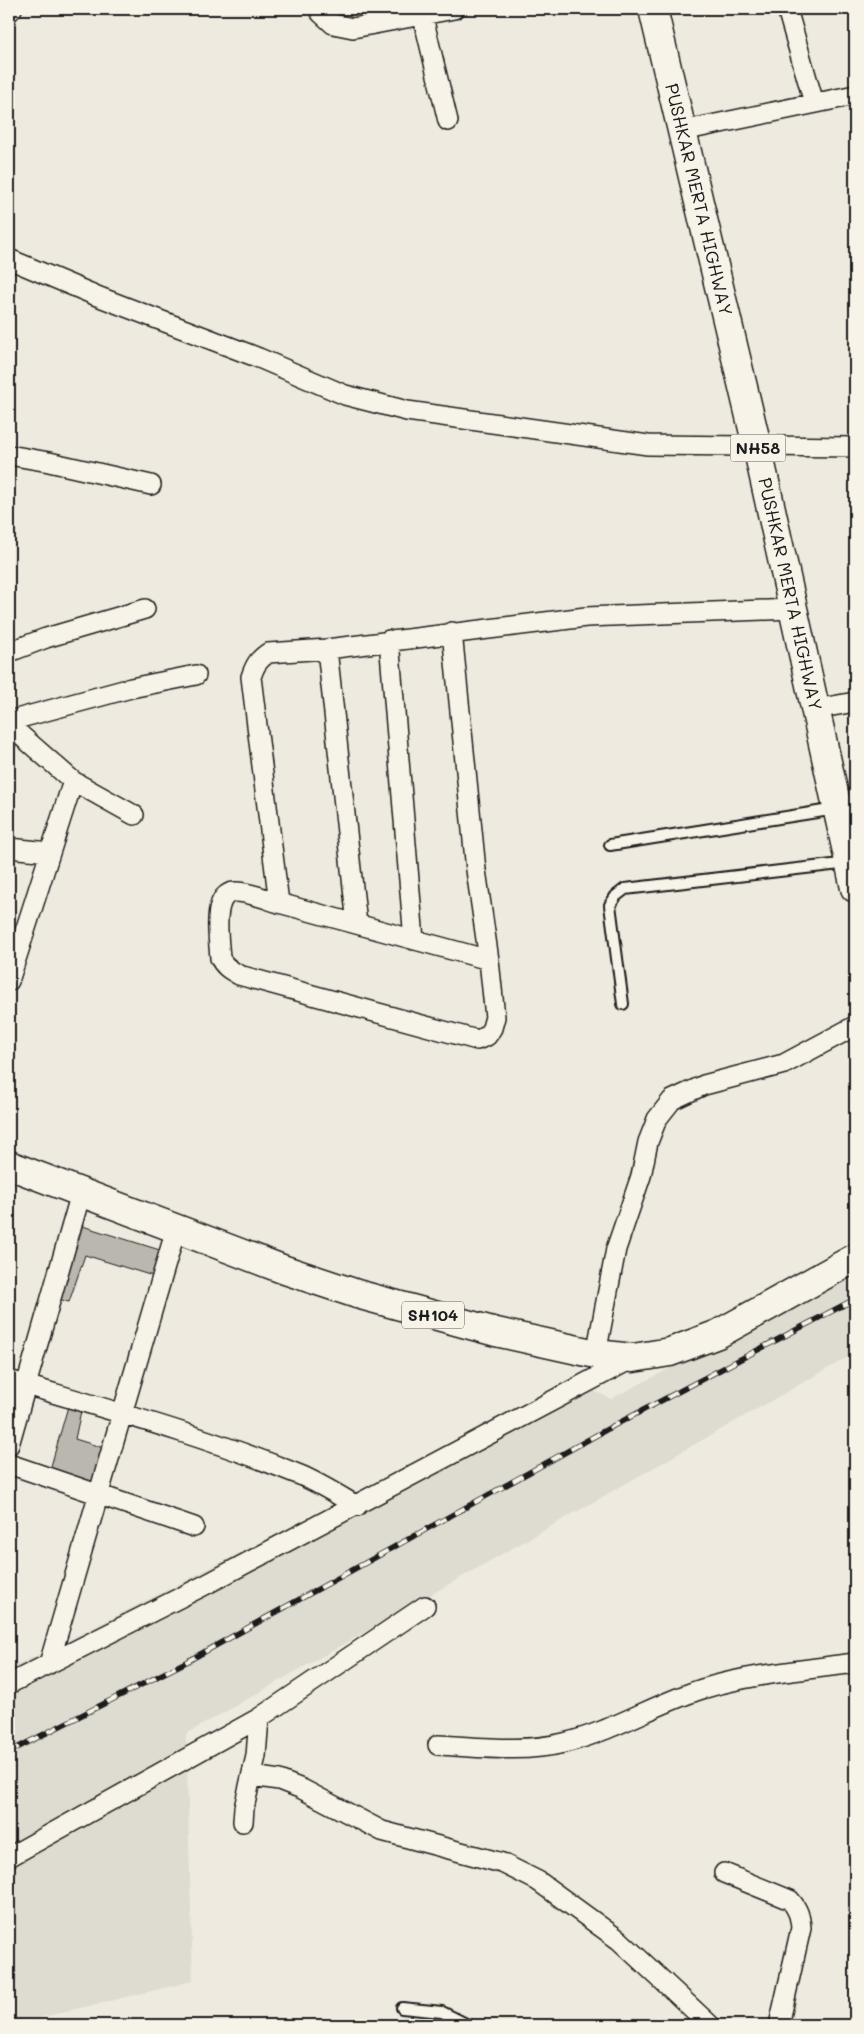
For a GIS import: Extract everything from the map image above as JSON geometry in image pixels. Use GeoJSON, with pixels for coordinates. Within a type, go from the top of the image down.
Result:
{"type":"FeatureCollection","features":[{"type":"Feature","properties":{"kind":"main road","name":"PUSHKAR MERTA HIGHWAY"},"geometry":{"type":"LineString","coordinates":[[653,9],[757,446],[853,876]]}},
{"type":"Feature","properties":{"kind":"main road","name":"SH104"},"geometry":{"type":"LineString","coordinates":[[9,1165],[285,1270],[357,1294],[496,1332],[596,1354],[633,1358],[670,1352],[718,1334],[855,1258]]}},
{"type":"Feature","properties":{"kind":"street"},"geometry":{"type":"LineString","coordinates":[[9,12],[12,9]]}},
{"type":"Feature","properties":{"kind":"street"},"geometry":{"type":"LineString","coordinates":[[320,9],[321,13],[333,24],[353,28],[422,12],[454,9]]}},
{"type":"Feature","properties":{"kind":"street"},"geometry":{"type":"LineString","coordinates":[[787,9],[814,103]]}},
{"type":"Feature","properties":{"kind":"street"},"geometry":{"type":"LineString","coordinates":[[422,12],[448,121]]}},
{"type":"Feature","properties":{"kind":"street"},"geometry":{"type":"LineString","coordinates":[[682,131],[855,95]]}},
{"type":"Feature","properties":{"kind":"street"},"geometry":{"type":"LineString","coordinates":[[9,258],[98,296],[259,358],[345,395],[407,411],[648,445],[855,447]]}},
{"type":"Feature","properties":{"kind":"street"},"geometry":{"type":"LineString","coordinates":[[9,455],[49,462],[151,486]]}},
{"type":"Feature","properties":{"kind":"street"},"geometry":{"type":"LineString","coordinates":[[279,903],[252,677],[255,665],[268,653],[327,648],[586,617],[792,608]]}},
{"type":"Feature","properties":{"kind":"street"},"geometry":{"type":"LineString","coordinates":[[9,652],[46,638],[145,609]]}},
{"type":"Feature","properties":{"kind":"street"},"geometry":{"type":"LineString","coordinates":[[452,632],[476,870],[489,960],[495,1017],[492,1028],[487,1036],[477,1040],[240,975],[223,965],[220,958],[218,906],[223,898],[236,892],[489,960]]}},
{"type":"Feature","properties":{"kind":"street"},"geometry":{"type":"LineString","coordinates":[[389,640],[414,940]]}},
{"type":"Feature","properties":{"kind":"street"},"geometry":{"type":"LineString","coordinates":[[327,648],[357,924]]}},
{"type":"Feature","properties":{"kind":"street"},"geometry":{"type":"LineString","coordinates":[[9,720],[131,688],[196,675]]}},
{"type":"Feature","properties":{"kind":"street"},"geometry":{"type":"LineString","coordinates":[[816,709],[855,702]]}},
{"type":"Feature","properties":{"kind":"street"},"geometry":{"type":"LineString","coordinates":[[9,725],[73,781],[134,815]]}},
{"type":"Feature","properties":{"kind":"street"},"geometry":{"type":"LineString","coordinates":[[9,981],[73,781]]}},
{"type":"Feature","properties":{"kind":"street"},"geometry":{"type":"LineString","coordinates":[[9,848],[49,852]]}},
{"type":"Feature","properties":{"kind":"street"},"geometry":{"type":"LineString","coordinates":[[596,1354],[616,1249],[641,1176],[648,1142],[657,1120],[672,1100],[704,1085],[784,1064],[855,1026]]}},
{"type":"Feature","properties":{"kind":"street"},"geometry":{"type":"LineString","coordinates":[[9,1445],[17,1382],[81,1192]]}},
{"type":"Feature","properties":{"kind":"street"},"geometry":{"type":"LineString","coordinates":[[49,1664],[176,1229]]}},
{"type":"Feature","properties":{"kind":"street"},"geometry":{"type":"LineString","coordinates":[[9,1684],[357,1506],[633,1358]]}},
{"type":"Feature","properties":{"kind":"street"},"geometry":{"type":"LineString","coordinates":[[17,1382],[122,1413],[301,1475],[357,1506]]}},
{"type":"Feature","properties":{"kind":"street"},"geometry":{"type":"LineString","coordinates":[[9,1464],[194,1527]]}},
{"type":"Feature","properties":{"kind":"street"},"geometry":{"type":"LineString","coordinates":[[9,1857],[259,1718],[425,1606]]}},
{"type":"Feature","properties":{"kind":"street"},"geometry":{"type":"LineString","coordinates":[[438,1746],[519,1749],[563,1744],[701,1690],[752,1676],[855,1663]]}},
{"type":"Feature","properties":{"kind":"street"},"geometry":{"type":"LineString","coordinates":[[243,1822],[244,1808],[252,1776],[259,1718]]}},
{"type":"Feature","properties":{"kind":"street"},"geometry":{"type":"LineString","coordinates":[[252,1776],[279,1780],[302,1789],[382,1831],[502,1863],[538,1881],[619,1940],[710,2025]]}},
{"type":"Feature","properties":{"kind":"street"},"geometry":{"type":"LineString","coordinates":[[724,1873],[790,1900],[801,1917],[801,1928],[780,2025]]}},
{"type":"Feature","properties":{"kind":"lane"},"geometry":{"type":"LineString","coordinates":[[610,845],[838,809]]}},
{"type":"Feature","properties":{"kind":"lane"},"geometry":{"type":"LineString","coordinates":[[623,1004],[610,905],[616,896],[625,889],[853,876]]}},
{"type":"Feature","properties":{"kind":"lane"},"geometry":{"type":"LineString","coordinates":[[402,2008],[442,2012],[468,2025]]}},
{"type":"Feature","properties":{"kind":"shaded area"},"geometry":{"type":"Polygon","coordinates":[[[855,1272],[855,1353],[186,1734],[193,1981],[9,2025],[9,1668],[65,1642],[575,1382],[611,1399],[855,1272]]]}},
{"type":"Feature","properties":{"kind":"building"},"geometry":{"type":"Polygon","coordinates":[[[76,1224],[163,1251],[156,1277],[85,1255],[69,1302],[54,1298],[76,1224]]]}},
{"type":"Feature","properties":{"kind":"building"},"geometry":{"type":"Polygon","coordinates":[[[69,1403],[82,1406],[75,1439],[107,1449],[94,1489],[49,1473],[69,1403]]]}},
{"type":"Feature","properties":{"kind":"railway"},"geometry":{"type":"LineString","coordinates":[[9,1752],[186,1662],[613,1426],[855,1299]]}}]}
